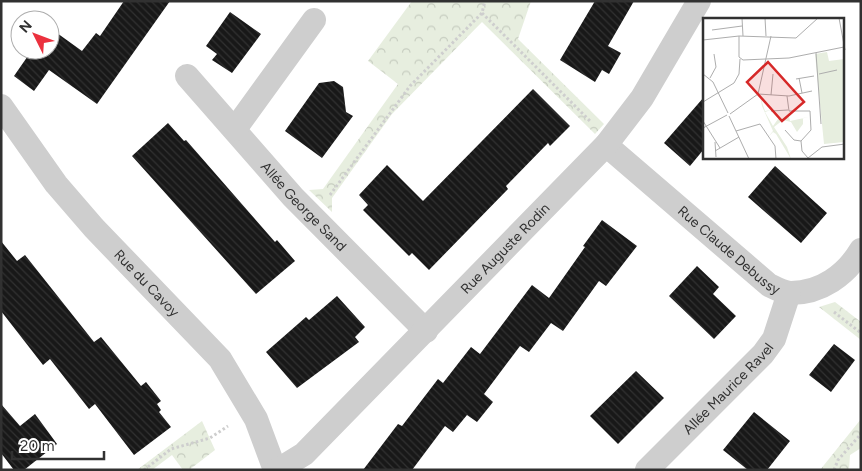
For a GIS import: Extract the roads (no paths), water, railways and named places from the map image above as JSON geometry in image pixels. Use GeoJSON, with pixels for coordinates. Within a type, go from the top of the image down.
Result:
{"type":"FeatureCollection","features":[{"type":"Feature","properties":{"kind":"street","name":"Rue Auguste Rodin"},"geometry":{"type":"LineString","coordinates":[[277,470],[304,454],[606,145],[642,98],[699,1]]}},
{"type":"Feature","properties":{"kind":"street"},"geometry":{"type":"LineString","coordinates":[[235,129],[314,20]]}},
{"type":"Feature","properties":{"kind":"street","name":"Allée George Sand"},"geometry":{"type":"LineString","coordinates":[[187,76],[293,197],[426,331]]}},
{"type":"Feature","properties":{"kind":"street","name":"Rue du Cavoy"},"geometry":{"type":"LineString","coordinates":[[1,106],[56,184],[94,228],[220,359],[251,410],[277,470]]}},
{"type":"Feature","properties":{"kind":"street","name":"Rue Claude Debussy"},"geometry":{"type":"LineString","coordinates":[[606,145],[756,276],[769,285],[789,293],[813,290],[834,280],[846,271],[861,250]]}},
{"type":"Feature","properties":{"kind":"street","name":"Allée Maurice Ravel"},"geometry":{"type":"LineString","coordinates":[[646,470],[763,354],[774,339],[789,293]]}}]}
